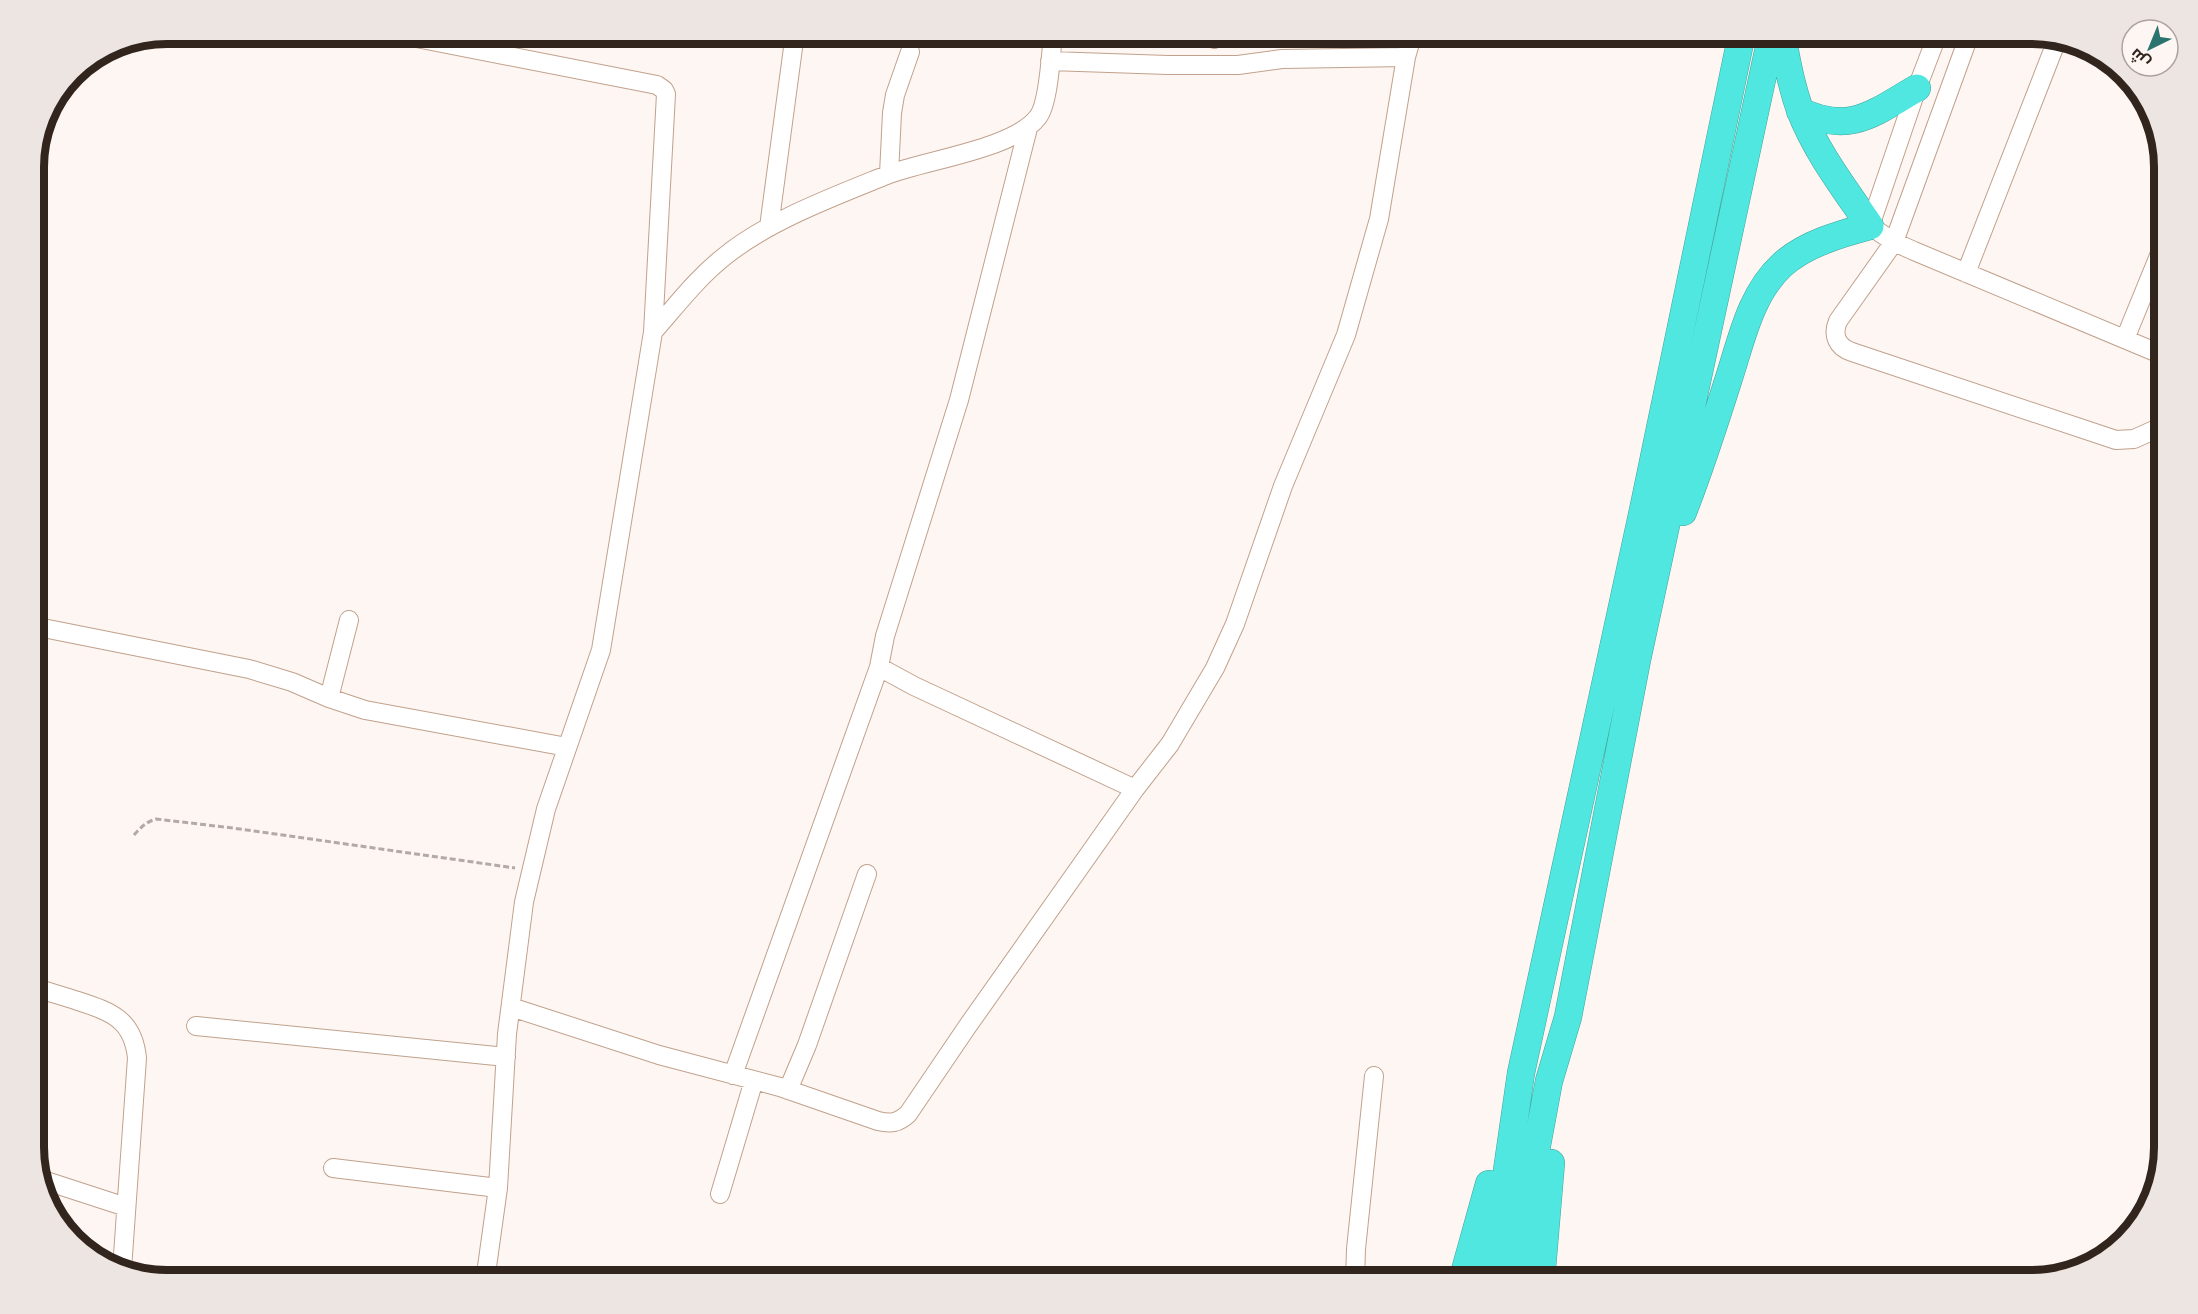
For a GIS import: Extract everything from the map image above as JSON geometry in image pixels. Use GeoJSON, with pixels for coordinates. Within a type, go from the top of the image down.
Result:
{"type":"FeatureCollection","features":[{"type":"Feature","properties":{"kind":"highway"},"geometry":{"type":"LineString","coordinates":[[1465,1270],[1521,1073],[1691,285],[1740,44]]}},
{"type":"Feature","properties":{"kind":"highway"},"geometry":{"type":"LineString","coordinates":[[1542,1270],[1548,1182],[1568,1017],[1637,660],[1770,44]]}},
{"type":"Feature","properties":{"kind":"highway"},"geometry":{"type":"LineString","coordinates":[[1652,591],[1696,479],[1758,297],[1782,264],[1799,253],[1834,236],[1870,226],[1821,153],[1800,111],[1789,74],[1784,44]]}},
{"type":"Feature","properties":{"kind":"highway"},"geometry":{"type":"LineString","coordinates":[[1800,111],[1819,120],[1831,122],[1854,120],[1874,112],[1917,88]]}},
{"type":"Feature","properties":{"kind":"highway"},"geometry":{"type":"LineString","coordinates":[[1518,1270],[1530,1183],[1549,1081],[1568,1017]]}},
{"type":"Feature","properties":{"kind":"highway"},"geometry":{"type":"LineString","coordinates":[[1493,1270],[1521,1073]]}},
{"type":"Feature","properties":{"kind":"street"},"geometry":{"type":"LineString","coordinates":[[447,44],[657,85],[666,94],[653,332],[601,650],[546,809],[524,902],[506,1057],[498,1188],[487,1270]]}},
{"type":"Feature","properties":{"kind":"street"},"geometry":{"type":"LineString","coordinates":[[769,227],[794,44]]}},
{"type":"Feature","properties":{"kind":"street"},"geometry":{"type":"LineString","coordinates":[[653,332],[697,281],[726,255],[769,227],[889,174],[1001,142],[1028,128],[1039,117],[1045,103],[1052,44]]}},
{"type":"Feature","properties":{"kind":"street"},"geometry":{"type":"LineString","coordinates":[[511,1007],[659,1055],[788,1090],[878,1121],[895,1123],[908,1114],[1135,789],[1170,744],[1215,668],[1235,624],[1283,486],[1346,335],[1379,219],[1410,44]]}},
{"type":"Feature","properties":{"kind":"street"},"geometry":{"type":"LineString","coordinates":[[1934,44],[1870,226],[1894,242],[2154,351]]}},
{"type":"Feature","properties":{"kind":"street"},"geometry":{"type":"LineString","coordinates":[[1966,44],[1894,242],[1838,321],[1836,341],[1845,350],[2116,440],[2134,439],[2154,430]]}},
{"type":"Feature","properties":{"kind":"street"},"geometry":{"type":"LineString","coordinates":[[1966,273],[2055,46]]}},
{"type":"Feature","properties":{"kind":"street"},"geometry":{"type":"LineString","coordinates":[[889,174],[895,95],[910,52]]}},
{"type":"Feature","properties":{"kind":"street"},"geometry":{"type":"LineString","coordinates":[[1050,61],[1168,66],[1238,65],[1282,59],[1406,57]]}},
{"type":"Feature","properties":{"kind":"street"},"geometry":{"type":"LineString","coordinates":[[733,1075],[879,667],[885,636],[959,400],[1028,128]]}},
{"type":"Feature","properties":{"kind":"street"},"geometry":{"type":"LineString","coordinates":[[2125,339],[2154,268]]}},
{"type":"Feature","properties":{"kind":"street"},"geometry":{"type":"LineString","coordinates":[[329,698],[350,620]]}},
{"type":"Feature","properties":{"kind":"street"},"geometry":{"type":"LineString","coordinates":[[44,628],[249,669],[292,682],[365,710],[567,747]]}},
{"type":"Feature","properties":{"kind":"street"},"geometry":{"type":"LineString","coordinates":[[879,667],[914,686],[1135,789]]}},
{"type":"Feature","properties":{"kind":"street"},"geometry":{"type":"LineString","coordinates":[[788,1090],[807,1045],[867,874]]}},
{"type":"Feature","properties":{"kind":"street"},"geometry":{"type":"LineString","coordinates":[[44,991],[108,1011],[126,1025],[132,1034],[138,1058],[122,1262]]}},
{"type":"Feature","properties":{"kind":"street"},"geometry":{"type":"LineString","coordinates":[[196,1026],[506,1057]]}},
{"type":"Feature","properties":{"kind":"street"},"geometry":{"type":"LineString","coordinates":[[1355,1270],[1374,1076]]}},
{"type":"Feature","properties":{"kind":"street"},"geometry":{"type":"LineString","coordinates":[[720,1194],[754,1080]]}},
{"type":"Feature","properties":{"kind":"street"},"geometry":{"type":"LineString","coordinates":[[333,1168],[498,1188]]}},
{"type":"Feature","properties":{"kind":"street"},"geometry":{"type":"LineString","coordinates":[[49,1182],[126,1208]]}},
{"type":"Feature","properties":{"kind":"path"},"geometry":{"type":"LineString","coordinates":[[135,835],[148,821],[156,819],[531,870]]}}]}
